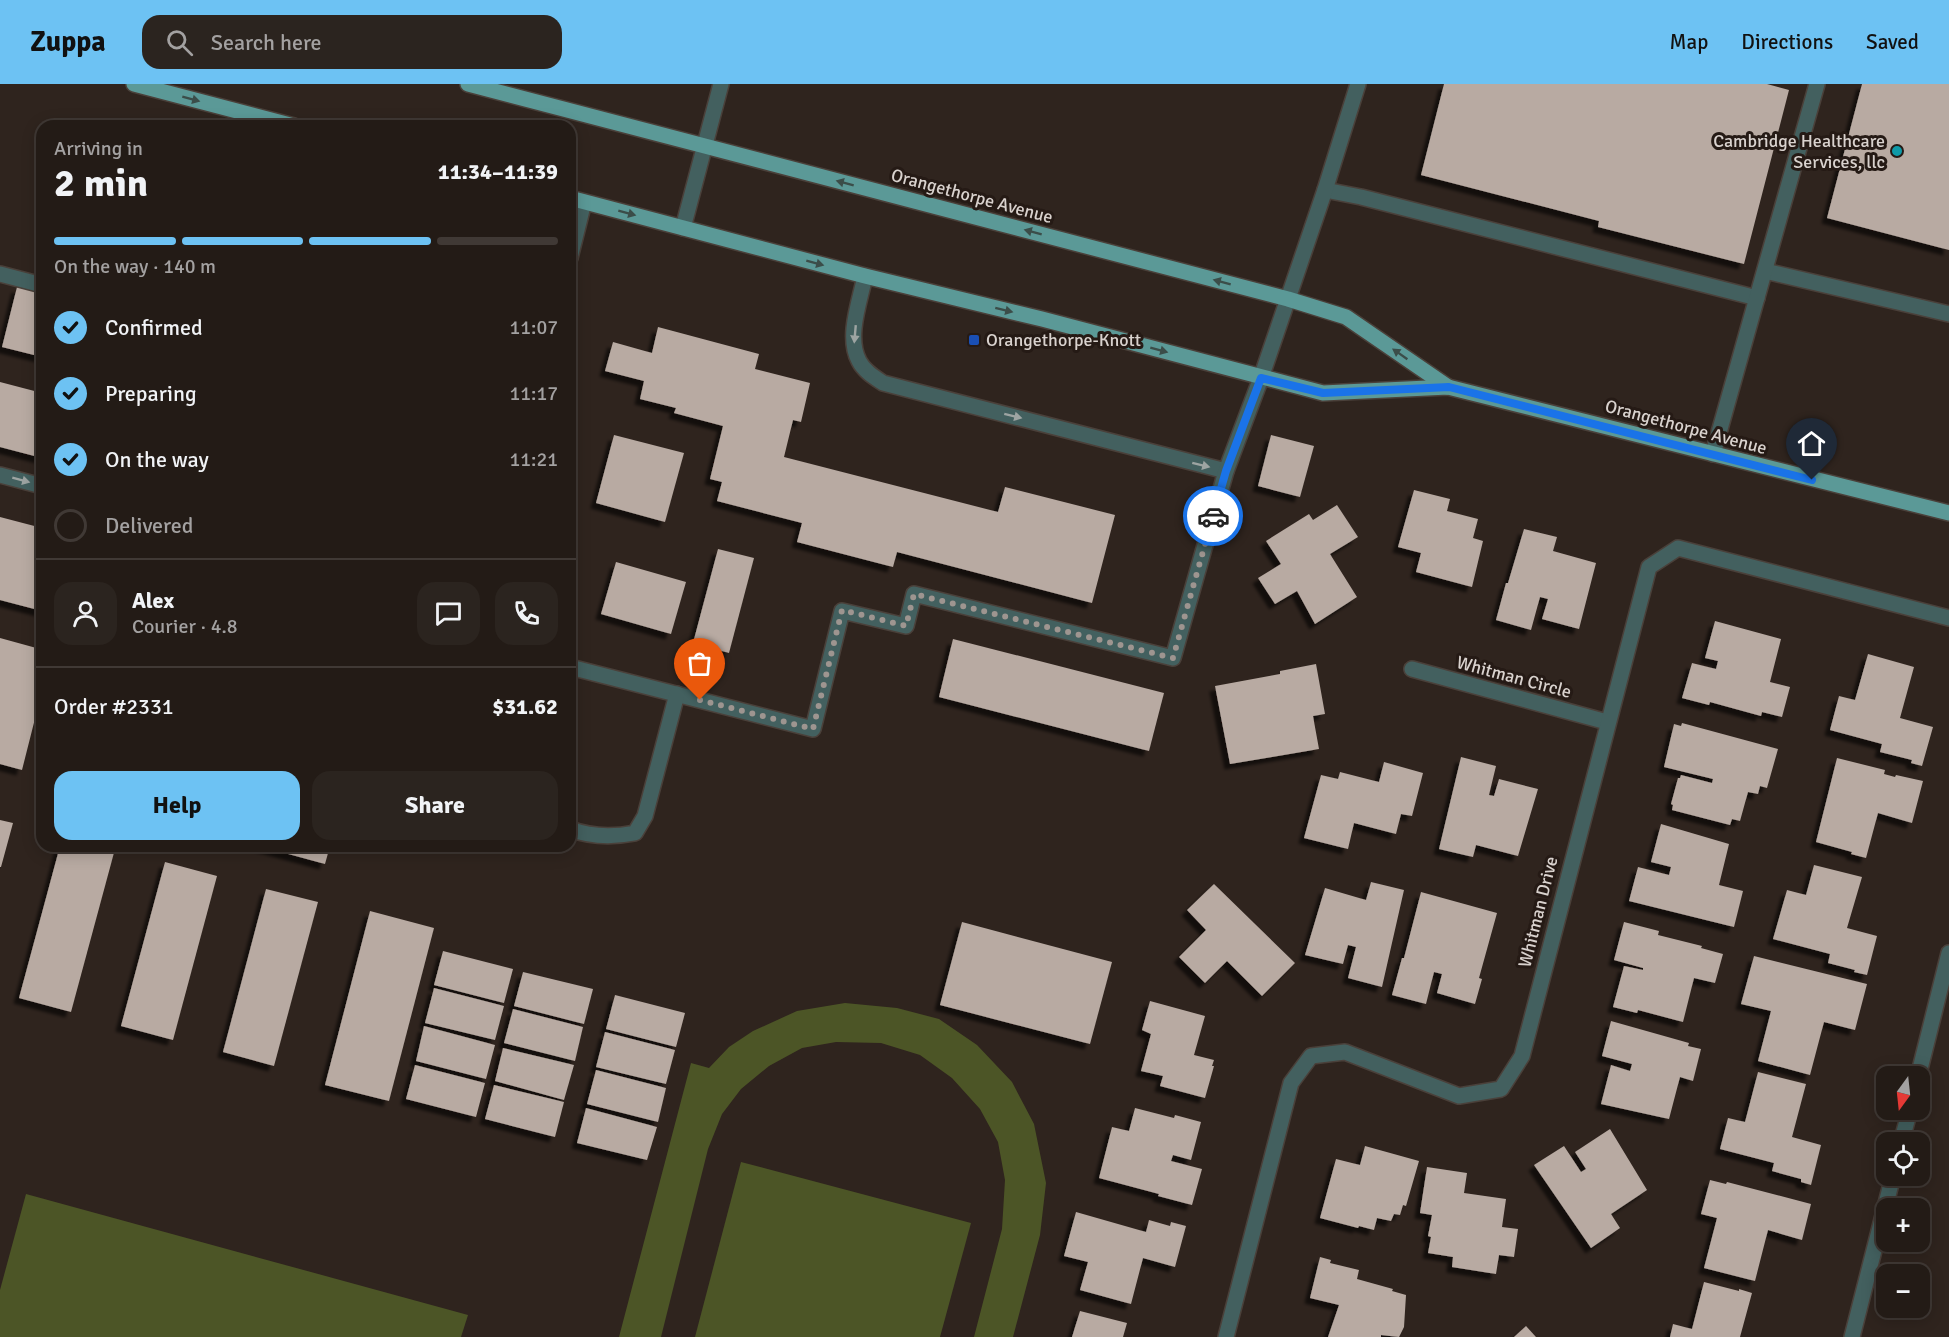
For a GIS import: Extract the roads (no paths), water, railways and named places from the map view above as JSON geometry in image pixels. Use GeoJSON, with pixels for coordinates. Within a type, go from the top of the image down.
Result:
{"type":"FeatureCollection","features":[{"type":"Feature","properties":{"kind":"main road"},"geometry":{"type":"LineString","coordinates":[[134,84],[270,120]]}},
{"type":"Feature","properties":{"kind":"main road","name":"Orangethorpe Avenue"},"geometry":{"type":"LineString","coordinates":[[468,84],[1288,299],[1346,317],[1449,387]]}},
{"type":"Feature","properties":{"kind":"main road","name":"Orangethorpe Avenue"},"geometry":{"type":"LineString","coordinates":[[577,200],[1323,393],[1449,387],[1949,513]]}},
{"type":"Feature","properties":{"kind":"street"},"geometry":{"type":"LineString","coordinates":[[683,228],[721,84]]}},
{"type":"Feature","properties":{"kind":"street"},"geometry":{"type":"LineString","coordinates":[[576,669],[813,729],[842,610],[906,626],[914,594],[1173,658],[1226,471],[1326,190],[1358,84]]}},
{"type":"Feature","properties":{"kind":"street"},"geometry":{"type":"LineString","coordinates":[[1713,454],[1817,84]]}},
{"type":"Feature","properties":{"kind":"street"},"geometry":{"type":"LineString","coordinates":[[1326,190],[1362,197],[1757,298]]}},
{"type":"Feature","properties":{"kind":"street"},"geometry":{"type":"LineString","coordinates":[[1765,271],[1949,314]]}},
{"type":"Feature","properties":{"kind":"street"},"geometry":{"type":"LineString","coordinates":[[0,274],[36,283]]}},
{"type":"Feature","properties":{"kind":"street"},"geometry":{"type":"LineString","coordinates":[[865,276],[856,319],[854,346],[859,361],[868,372],[883,383],[1226,471]]}},
{"type":"Feature","properties":{"kind":"street"},"geometry":{"type":"LineString","coordinates":[[0,475],[36,484]]}},
{"type":"Feature","properties":{"kind":"street","name":"Whitman Drive"},"geometry":{"type":"LineString","coordinates":[[1226,1337],[1291,1083],[1311,1056],[1345,1052],[1459,1096],[1501,1089],[1522,1056],[1649,567],[1678,548],[1949,618]]}},
{"type":"Feature","properties":{"kind":"street","name":"Whitman Circle"},"geometry":{"type":"LineString","coordinates":[[1412,669],[1607,722]]}},
{"type":"Feature","properties":{"kind":"street"},"geometry":{"type":"LineString","coordinates":[[576,832],[615,837],[635,833],[645,816],[677,694]]}},
{"type":"Feature","properties":{"kind":"street"},"geometry":{"type":"LineString","coordinates":[[1921,1066],[1949,953]]}},
{"type":"Feature","properties":{"kind":"street"},"geometry":{"type":"LineString","coordinates":[[1852,1337],[1890,1186]]}},
{"type":"Feature","properties":{"kind":"place","name":"Cambridge Healthcare Services, llc"},"geometry":{"type":"Point","coordinates":[1897,151]}},
{"type":"Feature","properties":{"kind":"place","name":"Orangethorpe-Knott"},"geometry":{"type":"Point","coordinates":[974,340]}}]}
